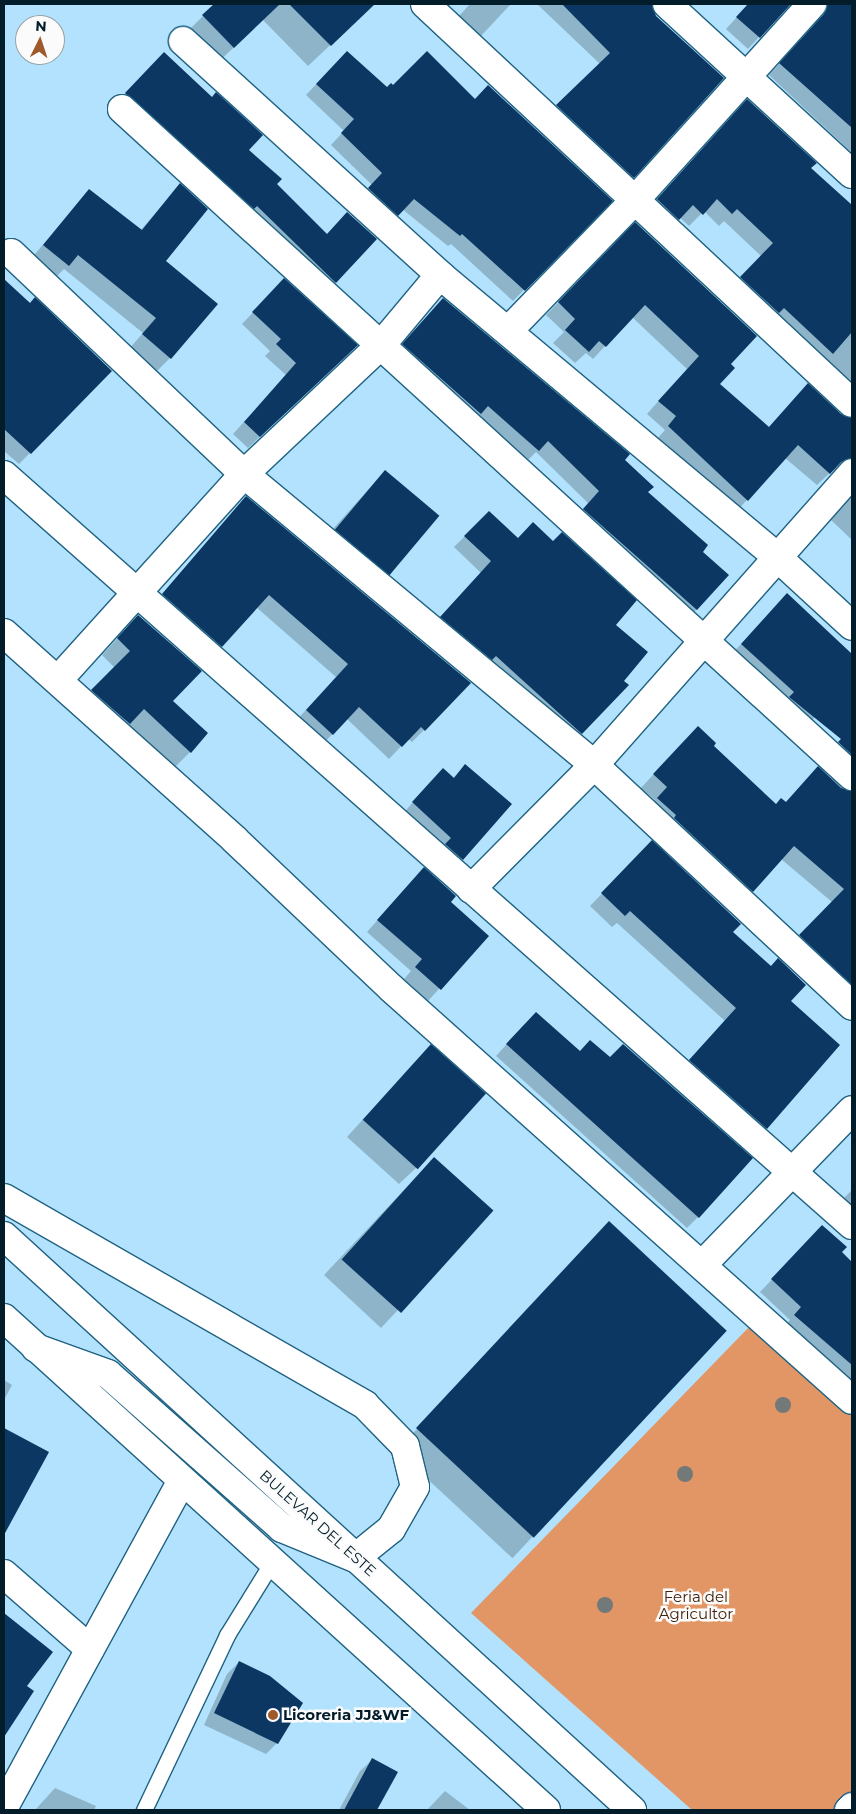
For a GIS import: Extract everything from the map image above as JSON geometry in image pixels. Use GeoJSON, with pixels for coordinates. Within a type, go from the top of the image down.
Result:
{"type":"FeatureCollection","features":[{"type":"Feature","properties":{"kind":"main road"},"geometry":{"type":"LineString","coordinates":[[425,4],[852,403]]}},
{"type":"Feature","properties":{"kind":"main road"},"geometry":{"type":"LineString","coordinates":[[667,4],[852,174]]}},
{"type":"Feature","properties":{"kind":"main road"},"geometry":{"type":"LineString","coordinates":[[509,330],[634,201],[812,4]]}},
{"type":"Feature","properties":{"kind":"main road"},"geometry":{"type":"LineString","coordinates":[[183,40],[440,275],[509,330],[776,556],[852,626]]}},
{"type":"Feature","properties":{"kind":"main road"},"geometry":{"type":"LineString","coordinates":[[122,109],[705,639],[852,776]]}},
{"type":"Feature","properties":{"kind":"main road"},"geometry":{"type":"LineString","coordinates":[[11,253],[244,474],[594,765],[852,1006]]}},
{"type":"Feature","properties":{"kind":"main road"},"geometry":{"type":"LineString","coordinates":[[58,680],[244,474],[382,344],[440,275]]}},
{"type":"Feature","properties":{"kind":"main road"},"geometry":{"type":"LineString","coordinates":[[471,889],[594,765],[776,556],[852,473]]}},
{"type":"Feature","properties":{"kind":"main road"},"geometry":{"type":"LineString","coordinates":[[4,475],[471,889],[795,1172],[852,1225]]}},
{"type":"Feature","properties":{"kind":"main road"},"geometry":{"type":"LineString","coordinates":[[4,633],[234,839],[391,988],[703,1264],[852,1400]]}},
{"type":"Feature","properties":{"kind":"main road"},"geometry":{"type":"LineString","coordinates":[[703,1264],[795,1172],[852,1110]]}},
{"type":"Feature","properties":{"kind":"main road"},"geometry":{"type":"LineString","coordinates":[[4,1198],[365,1405],[405,1446],[415,1487],[391,1529],[355,1558],[282,1528],[108,1374],[36,1348]]}},
{"type":"Feature","properties":{"kind":"main road","name":"BULEVAR DEL ESTE"},"geometry":{"type":"LineString","coordinates":[[4,1236],[632,1810]]}},
{"type":"Feature","properties":{"kind":"main road"},"geometry":{"type":"LineString","coordinates":[[4,1318],[546,1810]]}},
{"type":"Feature","properties":{"kind":"main road"},"geometry":{"type":"LineString","coordinates":[[4,1807],[182,1481]]}},
{"type":"Feature","properties":{"kind":"main road"},"geometry":{"type":"LineString","coordinates":[[4,1574],[90,1649]]}},
{"type":"Feature","properties":{"kind":"main road"},"geometry":{"type":"LineString","coordinates":[[849,1810],[852,1807]]}},
{"type":"Feature","properties":{"kind":"lane"},"geometry":{"type":"LineString","coordinates":[[144,1810],[227,1635],[272,1562]]}},
{"type":"Feature","properties":{"kind":"green space","name":"Feria del Agricultor"},"geometry":{"type":"Polygon","coordinates":[[[752,1324],[852,1416],[852,1794],[837,1810],[692,1810],[471,1613],[752,1324]]]}},
{"type":"Feature","properties":{"kind":"building"},"geometry":{"type":"Polygon","coordinates":[[[214,4],[280,4],[234,48],[202,15],[214,4]]]}},
{"type":"Feature","properties":{"kind":"building"},"geometry":{"type":"Polygon","coordinates":[[[289,4],[375,4],[331,46],[289,4]]]}},
{"type":"Feature","properties":{"kind":"building"},"geometry":{"type":"Polygon","coordinates":[[[562,4],[652,4],[656,16],[724,78],[634,178],[556,105],[610,53],[562,4]]]}},
{"type":"Feature","properties":{"kind":"building"},"geometry":{"type":"Polygon","coordinates":[[[748,4],[791,4],[760,38],[736,17],[748,4]]]}},
{"type":"Feature","properties":{"kind":"building"},"geometry":{"type":"Polygon","coordinates":[[[827,4],[852,4],[852,128],[779,63],[824,14],[827,4]]]}},
{"type":"Feature","properties":{"kind":"building"},"geometry":{"type":"Polygon","coordinates":[[[347,51],[387,87],[391,83],[393,85],[427,51],[475,99],[488,85],[613,201],[525,291],[462,234],[460,236],[414,199],[398,216],[368,188],[382,173],[341,133],[354,119],[316,84],[347,51]]]}},
{"type":"Feature","properties":{"kind":"building"},"geometry":{"type":"Polygon","coordinates":[[[164,52],[212,97],[216,92],[263,135],[249,150],[282,179],[277,184],[327,234],[347,212],[377,239],[336,283],[257,206],[254,209],[125,93],[164,52]]]}},
{"type":"Feature","properties":{"kind":"building"},"geometry":{"type":"Polygon","coordinates":[[[747,99],[817,163],[811,168],[852,205],[852,332],[833,354],[784,308],[779,313],[740,277],[773,243],[737,209],[732,214],[717,199],[703,215],[693,205],[679,220],[657,199],[747,99]]]}},
{"type":"Feature","properties":{"kind":"building"},"geometry":{"type":"Polygon","coordinates":[[[180,183],[208,209],[166,261],[218,304],[171,359],[142,334],[156,318],[78,255],[69,266],[43,245],[89,189],[142,230],[180,183]]]}},
{"type":"Feature","properties":{"kind":"building"},"geometry":{"type":"Polygon","coordinates":[[[635,222],[757,336],[731,364],[735,368],[720,384],[769,427],[808,383],[841,414],[852,418],[852,458],[841,462],[830,474],[798,445],[748,501],[668,426],[676,416],[658,401],[699,356],[645,305],[606,347],[599,341],[589,352],[565,330],[575,319],[558,302],[635,222]]]}},
{"type":"Feature","properties":{"kind":"building"},"geometry":{"type":"Polygon","coordinates":[[[284,278],[358,345],[260,437],[244,422],[296,363],[276,344],[281,339],[252,312],[284,278]]]}},
{"type":"Feature","properties":{"kind":"building"},"geometry":{"type":"Polygon","coordinates":[[[4,279],[30,303],[35,297],[112,371],[31,454],[4,429],[4,279]]]}},
{"type":"Feature","properties":{"kind":"building"},"geometry":{"type":"Polygon","coordinates":[[[443,298],[630,454],[625,460],[654,487],[648,492],[708,545],[703,552],[729,575],[697,610],[583,509],[599,491],[548,441],[539,451],[488,406],[481,414],[402,344],[443,298]]]}},
{"type":"Feature","properties":{"kind":"building"},"geometry":{"type":"Polygon","coordinates":[[[385,470],[439,516],[389,575],[335,530],[385,470]]]}},
{"type":"Feature","properties":{"kind":"building"},"geometry":{"type":"Polygon","coordinates":[[[246,496],[471,683],[425,731],[421,727],[402,747],[359,707],[333,735],[306,710],[348,664],[269,595],[222,647],[162,594],[246,496]]]}},
{"type":"Feature","properties":{"kind":"building"},"geometry":{"type":"Polygon","coordinates":[[[489,511],[518,538],[533,522],[553,541],[562,532],[637,600],[616,625],[648,652],[624,681],[629,685],[582,734],[496,656],[492,660],[440,617],[491,561],[464,536],[489,511]]]}},
{"type":"Feature","properties":{"kind":"building"},"geometry":{"type":"Polygon","coordinates":[[[787,593],[852,654],[852,755],[838,742],[841,739],[789,697],[794,692],[741,644],[787,593]]]}},
{"type":"Feature","properties":{"kind":"building"},"geometry":{"type":"Polygon","coordinates":[[[138,615],[202,671],[173,701],[208,733],[191,753],[144,709],[130,724],[91,690],[130,651],[117,638],[138,615]]]}},
{"type":"Feature","properties":{"kind":"building"},"geometry":{"type":"Polygon","coordinates":[[[698,726],[716,743],[714,746],[776,804],[781,798],[786,802],[818,766],[841,788],[852,791],[852,985],[799,935],[844,889],[794,846],[753,892],[674,818],[676,815],[657,798],[667,787],[653,774],[698,726]]]}},
{"type":"Feature","properties":{"kind":"building"},"geometry":{"type":"Polygon","coordinates":[[[465,764],[512,804],[463,860],[445,844],[451,838],[412,802],[443,768],[454,778],[465,764]]]}},
{"type":"Feature","properties":{"kind":"building"},"geometry":{"type":"Polygon","coordinates":[[[652,840],[741,924],[733,932],[771,966],[778,958],[806,985],[791,1001],[840,1045],[767,1129],[689,1060],[736,1008],[630,911],[625,916],[601,893],[652,840]]]}},
{"type":"Feature","properties":{"kind":"building"},"geometry":{"type":"Polygon","coordinates":[[[424,867],[456,896],[451,902],[489,936],[441,990],[415,967],[422,959],[377,920],[424,867]]]}},
{"type":"Feature","properties":{"kind":"building"},"geometry":{"type":"Polygon","coordinates":[[[536,1012],[580,1051],[590,1040],[610,1057],[623,1044],[753,1158],[699,1218],[506,1044],[536,1012]]]}},
{"type":"Feature","properties":{"kind":"building"},"geometry":{"type":"Polygon","coordinates":[[[431,1044],[486,1094],[418,1169],[363,1120],[431,1044]]]}},
{"type":"Feature","properties":{"kind":"building"},"geometry":{"type":"Polygon","coordinates":[[[434,1157],[493,1211],[401,1313],[342,1260],[434,1157]]]}},
{"type":"Feature","properties":{"kind":"building"},"geometry":{"type":"Polygon","coordinates":[[[609,1221],[727,1331],[534,1538],[416,1428],[609,1221]]]}},
{"type":"Feature","properties":{"kind":"building"},"geometry":{"type":"Polygon","coordinates":[[[822,1225],[847,1247],[842,1252],[852,1262],[852,1365],[794,1315],[801,1307],[771,1279],[822,1225]]]}},
{"type":"Feature","properties":{"kind":"building"},"geometry":{"type":"Polygon","coordinates":[[[4,1428],[49,1452],[4,1535],[4,1428]]]}},
{"type":"Feature","properties":{"kind":"building"},"geometry":{"type":"Polygon","coordinates":[[[4,1613],[53,1652],[27,1686],[34,1691],[4,1737],[4,1613]]]}},
{"type":"Feature","properties":{"kind":"building"},"geometry":{"type":"Polygon","coordinates":[[[239,1661],[270,1676],[303,1703],[278,1744],[214,1713],[239,1661]]]}},
{"type":"Feature","properties":{"kind":"building"},"geometry":{"type":"Polygon","coordinates":[[[372,1758],[398,1772],[377,1810],[344,1810],[372,1758]]]}},
{"type":"Feature","properties":{"kind":"place","name":"Licoreria JJ&WF"},"geometry":{"type":"Point","coordinates":[273,1715]}}]}
